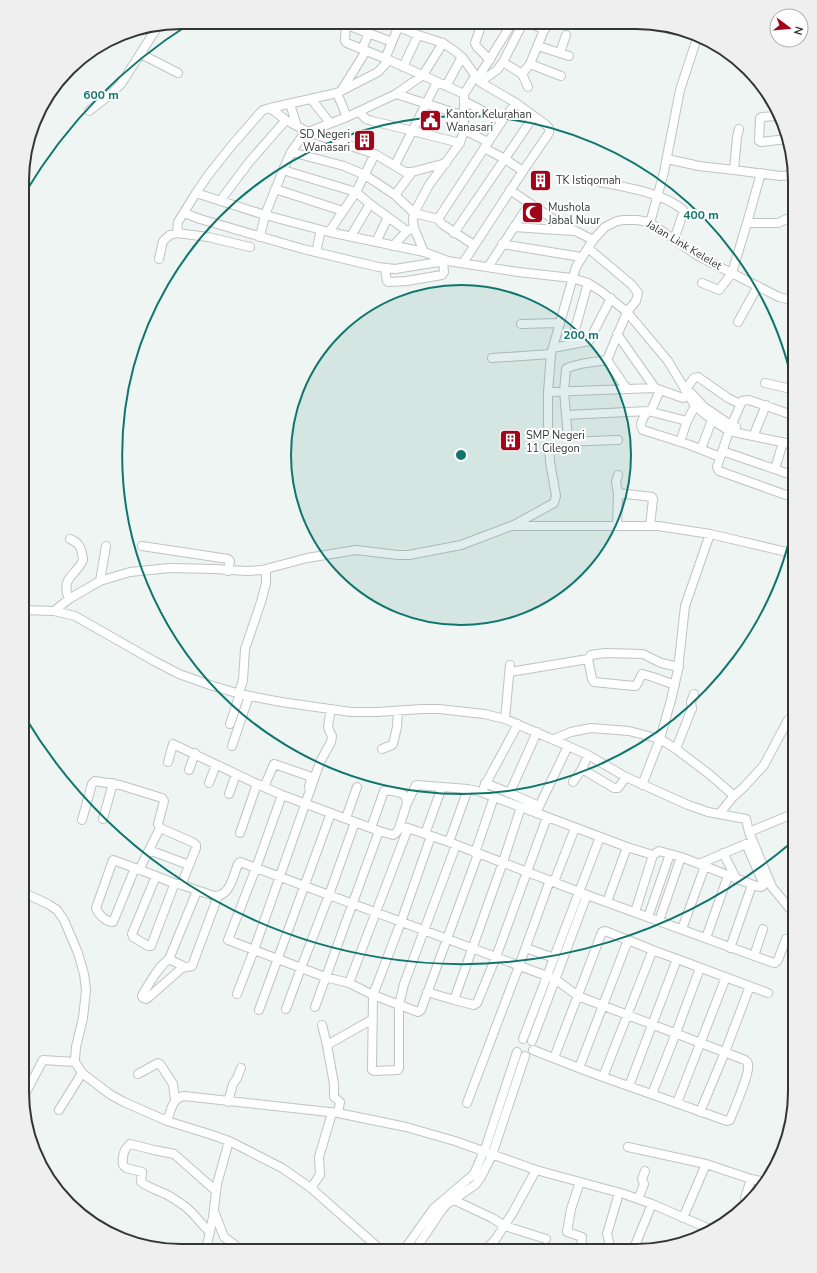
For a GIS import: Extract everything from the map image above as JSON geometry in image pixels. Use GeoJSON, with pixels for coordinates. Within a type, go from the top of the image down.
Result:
{"type":"FeatureCollection","features":[{"type":"Feature","properties":{"kind":"street"},"geometry":{"type":"LineString","coordinates":[[344,29],[346,42],[446,86],[502,121]]}},
{"type":"Feature","properties":{"kind":"street"},"geometry":{"type":"LineString","coordinates":[[359,29],[392,42]]}},
{"type":"Feature","properties":{"kind":"street"},"geometry":{"type":"LineString","coordinates":[[177,233],[178,222],[196,193],[233,144],[263,110],[339,93],[378,72],[387,59],[392,42],[398,29]]}},
{"type":"Feature","properties":{"kind":"street"},"geometry":{"type":"LineString","coordinates":[[407,29],[418,35],[443,43],[462,57],[478,78],[548,126],[550,132],[510,190],[463,263]]}},
{"type":"Feature","properties":{"kind":"street"},"geometry":{"type":"LineString","coordinates":[[479,29],[475,44],[490,60]]}},
{"type":"Feature","properties":{"kind":"street"},"geometry":{"type":"LineString","coordinates":[[393,246],[410,230],[414,213],[429,185],[460,143],[464,130],[464,97],[490,60],[508,29]]}},
{"type":"Feature","properties":{"kind":"street"},"geometry":{"type":"LineString","coordinates":[[478,78],[497,70],[503,62],[520,29]]}},
{"type":"Feature","properties":{"kind":"street"},"geometry":{"type":"LineString","coordinates":[[522,74],[530,64],[544,30]]}},
{"type":"Feature","properties":{"kind":"street"},"geometry":{"type":"LineString","coordinates":[[89,111],[121,84],[155,31]]}},
{"type":"Feature","properties":{"kind":"street"},"geometry":{"type":"LineString","coordinates":[[347,118],[339,93],[364,50],[369,33]]}},
{"type":"Feature","properties":{"kind":"street"},"geometry":{"type":"LineString","coordinates":[[403,67],[418,35]]}},
{"type":"Feature","properties":{"kind":"street"},"geometry":{"type":"LineString","coordinates":[[560,53],[566,35]]}},
{"type":"Feature","properties":{"kind":"street"},"geometry":{"type":"LineString","coordinates":[[650,223],[667,159],[680,90],[696,42]]}},
{"type":"Feature","properties":{"kind":"street"},"geometry":{"type":"LineString","coordinates":[[260,237],[265,215],[283,170],[291,152],[301,138],[308,132],[347,118],[396,94],[423,75],[443,43]]}},
{"type":"Feature","properties":{"kind":"street"},"geometry":{"type":"LineString","coordinates":[[538,46],[569,56]]}},
{"type":"Feature","properties":{"kind":"street"},"geometry":{"type":"LineString","coordinates":[[141,54],[178,73]]}},
{"type":"Feature","properties":{"kind":"street"},"geometry":{"type":"LineString","coordinates":[[446,86],[462,57]]}},
{"type":"Feature","properties":{"kind":"street"},"geometry":{"type":"LineString","coordinates":[[503,62],[522,74],[528,87]]}},
{"type":"Feature","properties":{"kind":"street"},"geometry":{"type":"LineString","coordinates":[[530,64],[561,76]]}},
{"type":"Feature","properties":{"kind":"street"},"geometry":{"type":"LineString","coordinates":[[395,165],[437,82]]}},
{"type":"Feature","properties":{"kind":"street"},"geometry":{"type":"LineString","coordinates":[[396,94],[464,116]]}},
{"type":"Feature","properties":{"kind":"street"},"geometry":{"type":"LineString","coordinates":[[312,100],[330,123]]}},
{"type":"Feature","properties":{"kind":"street"},"geometry":{"type":"LineString","coordinates":[[438,219],[502,121],[516,103]]}},
{"type":"Feature","properties":{"kind":"street"},"geometry":{"type":"LineString","coordinates":[[290,104],[297,126]]}},
{"type":"Feature","properties":{"kind":"street"},"geometry":{"type":"LineString","coordinates":[[270,108],[286,120],[308,132],[375,154],[405,172],[412,172],[446,163]]}},
{"type":"Feature","properties":{"kind":"street"},"geometry":{"type":"LineString","coordinates":[[359,112],[366,119],[372,121],[460,143]]}},
{"type":"Feature","properties":{"kind":"street"},"geometry":{"type":"LineString","coordinates":[[454,232],[534,116]]}},
{"type":"Feature","properties":{"kind":"street"},"geometry":{"type":"LineString","coordinates":[[773,116],[760,118],[759,142],[782,140]]}},
{"type":"Feature","properties":{"kind":"street"},"geometry":{"type":"LineString","coordinates":[[220,201],[250,161],[286,120]]}},
{"type":"Feature","properties":{"kind":"street"},"geometry":{"type":"LineString","coordinates":[[734,170],[739,129]]}},
{"type":"Feature","properties":{"kind":"street"},"geometry":{"type":"LineString","coordinates":[[464,130],[523,171]]}},
{"type":"Feature","properties":{"kind":"street"},"geometry":{"type":"LineString","coordinates":[[291,152],[344,166],[365,175],[395,195],[414,213],[438,219],[442,224],[474,245]]}},
{"type":"Feature","properties":{"kind":"street"},"geometry":{"type":"LineString","coordinates":[[316,252],[325,231],[356,192],[375,154]]}},
{"type":"Feature","properties":{"kind":"street"},"geometry":{"type":"LineString","coordinates":[[667,159],[699,166],[780,176],[788,175]]}},
{"type":"Feature","properties":{"kind":"street"},"geometry":{"type":"LineString","coordinates":[[283,170],[356,192],[388,217],[410,230],[424,252]]}},
{"type":"Feature","properties":{"kind":"street"},"geometry":{"type":"LineString","coordinates":[[395,195],[412,172]]}},
{"type":"Feature","properties":{"kind":"street"},"geometry":{"type":"LineString","coordinates":[[702,283],[719,290],[732,273],[748,223],[761,173]]}},
{"type":"Feature","properties":{"kind":"street"},"geometry":{"type":"LineString","coordinates":[[600,182],[658,196],[678,206],[683,210],[674,240]]}},
{"type":"Feature","properties":{"kind":"street"},"geometry":{"type":"LineString","coordinates":[[276,189],[343,210]]}},
{"type":"Feature","properties":{"kind":"street"},"geometry":{"type":"LineString","coordinates":[[510,190],[556,221],[593,240]]}},
{"type":"Feature","properties":{"kind":"street"},"geometry":{"type":"LineString","coordinates":[[196,193],[265,215],[325,231],[424,252],[446,261],[572,278],[588,284],[611,298],[627,312],[668,361],[695,406],[712,420],[731,428],[788,443]]}},
{"type":"Feature","properties":{"kind":"street"},"geometry":{"type":"LineString","coordinates":[[488,267],[530,203]]}},
{"type":"Feature","properties":{"kind":"street"},"geometry":{"type":"LineString","coordinates":[[351,236],[370,204]]}},
{"type":"Feature","properties":{"kind":"street"},"geometry":{"type":"LineString","coordinates":[[184,213],[260,237],[385,269],[395,269],[446,261]]}},
{"type":"Feature","properties":{"kind":"street"},"geometry":{"type":"LineString","coordinates":[[376,242],[388,217]]}},
{"type":"Feature","properties":{"kind":"street"},"geometry":{"type":"LineString","coordinates":[[748,223],[778,223],[788,219]]}},
{"type":"Feature","properties":{"kind":"street","name":"Jalan Link Kelelet"},"geometry":{"type":"LineString","coordinates":[[511,526],[554,503],[555,501],[556,494],[550,462],[549,444],[548,392],[552,351],[576,267],[593,240],[605,227],[616,221],[637,220],[650,223],[698,256],[783,299],[788,300]]}},
{"type":"Feature","properties":{"kind":"street"},"geometry":{"type":"LineString","coordinates":[[514,227],[576,232]]}},
{"type":"Feature","properties":{"kind":"street"},"geometry":{"type":"LineString","coordinates":[[159,259],[163,241],[170,235],[177,233],[208,237],[250,247]]}},
{"type":"Feature","properties":{"kind":"street"},"geometry":{"type":"LineString","coordinates":[[502,244],[581,257]]}},
{"type":"Feature","properties":{"kind":"street"},"geometry":{"type":"LineString","coordinates":[[588,248],[637,290],[638,294],[636,301],[627,312],[607,360]]}},
{"type":"Feature","properties":{"kind":"street"},"geometry":{"type":"LineString","coordinates":[[385,269],[388,282],[407,281],[442,275],[446,261]]}},
{"type":"Feature","properties":{"kind":"street"},"geometry":{"type":"LineString","coordinates":[[571,344],[588,284]]}},
{"type":"Feature","properties":{"kind":"street"},"geometry":{"type":"LineString","coordinates":[[738,322],[758,286]]}},
{"type":"Feature","properties":{"kind":"street"},"geometry":{"type":"LineString","coordinates":[[492,358],[552,351],[571,344],[588,342],[591,339],[611,298]]}},
{"type":"Feature","properties":{"kind":"street"},"geometry":{"type":"LineString","coordinates":[[521,324],[560,323]]}},
{"type":"Feature","properties":{"kind":"street"},"geometry":{"type":"LineString","coordinates":[[618,334],[658,389]]}},
{"type":"Feature","properties":{"kind":"street"},"geometry":{"type":"LineString","coordinates":[[607,360],[627,389]]}},
{"type":"Feature","properties":{"kind":"street"},"geometry":{"type":"LineString","coordinates":[[562,442],[568,437],[564,391],[566,368],[607,360]]}},
{"type":"Feature","properties":{"kind":"street"},"geometry":{"type":"LineString","coordinates":[[548,392],[658,389],[683,398],[685,397],[694,378],[698,377],[728,398],[740,404]]}},
{"type":"Feature","properties":{"kind":"street"},"geometry":{"type":"LineString","coordinates":[[765,383],[788,388]]}},
{"type":"Feature","properties":{"kind":"street"},"geometry":{"type":"LineString","coordinates":[[658,389],[649,411],[640,424],[642,429],[701,449],[788,474]]}},
{"type":"Feature","properties":{"kind":"street"},"geometry":{"type":"LineString","coordinates":[[687,391],[704,408],[731,428],[755,432],[778,440],[788,440]]}},
{"type":"Feature","properties":{"kind":"street"},"geometry":{"type":"LineString","coordinates":[[788,413],[766,405],[747,400],[742,401],[717,467],[719,470],[788,495]]}},
{"type":"Feature","properties":{"kind":"street"},"geometry":{"type":"LineString","coordinates":[[755,432],[766,405]]}},
{"type":"Feature","properties":{"kind":"street"},"geometry":{"type":"LineString","coordinates":[[680,442],[687,421],[695,406]]}},
{"type":"Feature","properties":{"kind":"street"},"geometry":{"type":"LineString","coordinates":[[566,415],[649,411],[687,421]]}},
{"type":"Feature","properties":{"kind":"street"},"geometry":{"type":"LineString","coordinates":[[701,449],[712,420]]}},
{"type":"Feature","properties":{"kind":"street"},"geometry":{"type":"LineString","coordinates":[[549,444],[562,442],[618,440]]}},
{"type":"Feature","properties":{"kind":"street"},"geometry":{"type":"LineString","coordinates":[[775,469],[778,440]]}},
{"type":"Feature","properties":{"kind":"street"},"geometry":{"type":"LineString","coordinates":[[617,526],[618,493],[616,479],[618,475]]}},
{"type":"Feature","properties":{"kind":"street"},"geometry":{"type":"LineString","coordinates":[[618,493],[652,497],[650,526]]}},
{"type":"Feature","properties":{"kind":"street"},"geometry":{"type":"LineString","coordinates":[[54,611],[69,599],[100,581],[119,574],[140,570],[170,568],[247,571],[266,569],[307,558],[346,551],[364,550],[409,554],[446,549],[461,545],[511,526],[650,526],[710,534],[788,552]]}},
{"type":"Feature","properties":{"kind":"street"},"geometry":{"type":"LineString","coordinates":[[642,785],[660,739],[675,685],[679,667],[685,606],[710,534]]}},
{"type":"Feature","properties":{"kind":"street"},"geometry":{"type":"LineString","coordinates":[[69,599],[66,590],[67,582],[83,560],[81,548],[78,543],[70,539]]}},
{"type":"Feature","properties":{"kind":"street"},"geometry":{"type":"LineString","coordinates":[[100,581],[106,546]]}},
{"type":"Feature","properties":{"kind":"street"},"geometry":{"type":"LineString","coordinates":[[142,546],[228,559],[230,561],[228,571]]}},
{"type":"Feature","properties":{"kind":"street"},"geometry":{"type":"LineString","coordinates":[[230,724],[243,680],[245,649],[266,583],[266,569]]}},
{"type":"Feature","properties":{"kind":"street"},"geometry":{"type":"LineString","coordinates":[[29,610],[54,611],[80,618],[127,646],[179,674],[239,694],[274,701],[351,712],[439,709],[476,713],[505,719],[518,724],[588,755],[626,777],[688,805],[719,814],[746,819],[749,832],[772,887],[788,906]]}},
{"type":"Feature","properties":{"kind":"street"},"geometry":{"type":"LineString","coordinates":[[505,719],[510,669],[588,659],[593,654],[638,653],[648,656],[661,663],[679,667]]}},
{"type":"Feature","properties":{"kind":"street"},"geometry":{"type":"LineString","coordinates":[[588,659],[594,682],[636,686],[642,674],[675,685]]}},
{"type":"Feature","properties":{"kind":"street"},"geometry":{"type":"LineString","coordinates":[[676,749],[692,708],[691,702],[694,694]]}},
{"type":"Feature","properties":{"kind":"street"},"geometry":{"type":"LineString","coordinates":[[232,746],[249,696]]}},
{"type":"Feature","properties":{"kind":"street"},"geometry":{"type":"LineString","coordinates":[[304,803],[322,758],[331,742],[332,734],[328,726],[331,709]]}},
{"type":"Feature","properties":{"kind":"street"},"geometry":{"type":"LineString","coordinates":[[382,748],[393,744],[397,727],[398,711]]}},
{"type":"Feature","properties":{"kind":"street"},"geometry":{"type":"LineString","coordinates":[[719,814],[764,764],[788,720]]}},
{"type":"Feature","properties":{"kind":"street"},"geometry":{"type":"LineString","coordinates":[[481,792],[518,724]]}},
{"type":"Feature","properties":{"kind":"street"},"geometry":{"type":"LineString","coordinates":[[554,739],[571,732],[591,728],[628,731],[660,739],[676,749],[724,787],[732,794],[733,797]]}},
{"type":"Feature","properties":{"kind":"street"},"geometry":{"type":"LineString","coordinates":[[507,792],[510,790],[537,732]]}},
{"type":"Feature","properties":{"kind":"street"},"geometry":{"type":"LineString","coordinates":[[168,762],[173,744],[282,795],[355,822],[393,835],[404,828],[428,835],[730,948],[775,963],[779,959],[786,939]]}},
{"type":"Feature","properties":{"kind":"street"},"geometry":{"type":"LineString","coordinates":[[538,809],[568,746]]}},
{"type":"Feature","properties":{"kind":"street"},"geometry":{"type":"LineString","coordinates":[[189,770],[195,753]]}},
{"type":"Feature","properties":{"kind":"street"},"geometry":{"type":"LineString","coordinates":[[573,782],[588,755]]}},
{"type":"Feature","properties":{"kind":"street"},"geometry":{"type":"LineString","coordinates":[[237,994],[280,877],[311,778],[274,764],[260,785],[240,833]]}},
{"type":"Feature","properties":{"kind":"street"},"geometry":{"type":"LineString","coordinates":[[209,782],[216,765]]}},
{"type":"Feature","properties":{"kind":"street"},"geometry":{"type":"LineString","coordinates":[[582,768],[614,788],[618,788],[626,777]]}},
{"type":"Feature","properties":{"kind":"street"},"geometry":{"type":"LineString","coordinates":[[228,794],[236,774]]}},
{"type":"Feature","properties":{"kind":"street"},"geometry":{"type":"LineString","coordinates":[[82,820],[93,782],[95,781],[113,783],[163,798],[164,801],[158,824],[160,828],[137,869],[113,922],[108,922],[96,908],[113,860],[137,869],[156,876],[179,884],[218,896]]}},
{"type":"Feature","properties":{"kind":"street"},"geometry":{"type":"LineString","coordinates":[[103,819],[113,783]]}},
{"type":"Feature","properties":{"kind":"street"},"geometry":{"type":"LineString","coordinates":[[486,783],[507,792],[538,809],[548,817],[627,847],[653,855]]}},
{"type":"Feature","properties":{"kind":"street"},"geometry":{"type":"LineString","coordinates":[[349,983],[377,913],[404,828],[401,820],[416,785],[468,789],[481,792],[521,807],[538,809]]}},
{"type":"Feature","properties":{"kind":"street"},"geometry":{"type":"LineString","coordinates":[[346,818],[357,787]]}},
{"type":"Feature","properties":{"kind":"street"},"geometry":{"type":"LineString","coordinates":[[442,787],[400,922],[373,995],[372,1070],[376,1071],[398,1070],[399,1005],[404,984],[424,930],[468,789]]}},
{"type":"Feature","properties":{"kind":"street"},"geometry":{"type":"LineString","coordinates":[[315,1007],[352,903],[375,829],[384,791],[388,790],[402,794],[405,796],[407,803]]}},
{"type":"Feature","properties":{"kind":"street"},"geometry":{"type":"LineString","coordinates":[[282,795],[256,868],[228,939],[229,941],[325,977],[349,983],[373,995],[420,1011],[448,940],[494,797]]}},
{"type":"Feature","properties":{"kind":"street"},"geometry":{"type":"LineString","coordinates":[[454,1000],[521,807]]}},
{"type":"Feature","properties":{"kind":"street"},"geometry":{"type":"LineString","coordinates":[[259,1010],[331,813]]}},
{"type":"Feature","properties":{"kind":"street"},"geometry":{"type":"LineString","coordinates":[[749,832],[788,816]]}},
{"type":"Feature","properties":{"kind":"street"},"geometry":{"type":"LineString","coordinates":[[428,992],[454,1000],[474,1004],[477,1003],[496,957],[548,817]]}},
{"type":"Feature","properties":{"kind":"street"},"geometry":{"type":"LineString","coordinates":[[286,1009],[355,822]]}},
{"type":"Feature","properties":{"kind":"street"},"geometry":{"type":"LineString","coordinates":[[156,876],[132,934],[133,937],[148,946],[151,946],[174,885],[179,884],[196,848],[194,844],[160,828]]}},
{"type":"Feature","properties":{"kind":"street"},"geometry":{"type":"LineString","coordinates":[[467,1103],[552,881],[575,828]]}},
{"type":"Feature","properties":{"kind":"street"},"geometry":{"type":"LineString","coordinates":[[527,1040],[555,979],[600,837]]}},
{"type":"Feature","properties":{"kind":"street"},"geometry":{"type":"LineString","coordinates":[[635,912],[653,855],[659,851],[681,857],[702,865],[737,880],[761,887],[764,885],[747,844],[745,843],[723,853],[702,865],[682,929]]}},
{"type":"Feature","properties":{"kind":"street"},"geometry":{"type":"LineString","coordinates":[[607,902],[627,847]]}},
{"type":"Feature","properties":{"kind":"street"},"geometry":{"type":"LineString","coordinates":[[149,850],[189,865]]}},
{"type":"Feature","properties":{"kind":"street"},"geometry":{"type":"LineString","coordinates":[[723,853],[737,880]]}},
{"type":"Feature","properties":{"kind":"street"},"geometry":{"type":"LineString","coordinates":[[648,917],[670,854]]}},
{"type":"Feature","properties":{"kind":"street"},"geometry":{"type":"LineString","coordinates":[[659,921],[681,857]]}},
{"type":"Feature","properties":{"kind":"street"},"geometry":{"type":"LineString","coordinates":[[197,890],[169,959],[162,966],[142,996],[146,999],[182,968],[192,966],[218,896],[227,890],[240,862],[555,979],[578,996],[745,1060],[748,1062],[748,1065],[747,1074],[730,1120],[727,1121],[603,1077],[533,1050]]}},
{"type":"Feature","properties":{"kind":"street"},"geometry":{"type":"LineString","coordinates":[[706,938],[728,876]]}},
{"type":"Feature","properties":{"kind":"street"},"geometry":{"type":"LineString","coordinates":[[730,948],[752,885]]}},
{"type":"Feature","properties":{"kind":"street"},"geometry":{"type":"LineString","coordinates":[[527,1040],[547,976],[583,893]]}},
{"type":"Feature","properties":{"kind":"street"},"geometry":{"type":"LineString","coordinates":[[29,895],[57,910],[70,933],[82,964],[86,990],[83,1018],[76,1047],[75,1062],[82,1073],[117,1099],[167,1121],[229,1141],[272,1163],[311,1188],[374,1244]]}},
{"type":"Feature","properties":{"kind":"street"},"geometry":{"type":"LineString","coordinates":[[754,956],[763,929]]}},
{"type":"Feature","properties":{"kind":"street"},"geometry":{"type":"LineString","coordinates":[[554,1058],[602,932],[605,931],[768,993]]}},
{"type":"Feature","properties":{"kind":"street"},"geometry":{"type":"LineString","coordinates":[[579,1068],[628,940]]}},
{"type":"Feature","properties":{"kind":"street"},"geometry":{"type":"LineString","coordinates":[[526,948],[554,958]]}},
{"type":"Feature","properties":{"kind":"street"},"geometry":{"type":"LineString","coordinates":[[603,1077],[652,950]]}},
{"type":"Feature","properties":{"kind":"street"},"geometry":{"type":"LineString","coordinates":[[169,959],[185,967]]}},
{"type":"Feature","properties":{"kind":"street"},"geometry":{"type":"LineString","coordinates":[[629,1086],[677,959]]}},
{"type":"Feature","properties":{"kind":"street"},"geometry":{"type":"LineString","coordinates":[[652,1094],[700,968]]}},
{"type":"Feature","properties":{"kind":"street"},"geometry":{"type":"LineString","coordinates":[[677,1103],[726,977]]}},
{"type":"Feature","properties":{"kind":"street"},"geometry":{"type":"LineString","coordinates":[[700,1112],[750,986]]}},
{"type":"Feature","properties":{"kind":"street"},"geometry":{"type":"LineString","coordinates":[[327,1045],[373,1019]]}},
{"type":"Feature","properties":{"kind":"street"},"geometry":{"type":"LineString","coordinates":[[311,1188],[320,1175],[319,1157],[340,1102],[334,1097],[334,1084],[322,1025]]}},
{"type":"Feature","properties":{"kind":"street"},"geometry":{"type":"LineString","coordinates":[[408,1244],[434,1208],[474,1174],[484,1152],[517,1052],[516,1045],[518,1042],[527,1040],[533,1044],[533,1050],[530,1054],[525,1056],[517,1052]]}},
{"type":"Feature","properties":{"kind":"street"},"geometry":{"type":"LineString","coordinates":[[419,1244],[440,1211],[479,1180],[492,1155],[525,1056]]}},
{"type":"Feature","properties":{"kind":"street"},"geometry":{"type":"LineString","coordinates":[[29,1087],[43,1060],[75,1062]]}},
{"type":"Feature","properties":{"kind":"street"},"geometry":{"type":"LineString","coordinates":[[138,1074],[158,1063],[173,1084],[175,1100],[167,1121]]}},
{"type":"Feature","properties":{"kind":"street"},"geometry":{"type":"LineString","coordinates":[[228,1102],[233,1084],[237,1078],[240,1068]]}},
{"type":"Feature","properties":{"kind":"street"},"geometry":{"type":"LineString","coordinates":[[60,1110],[82,1073]]}},
{"type":"Feature","properties":{"kind":"street"},"geometry":{"type":"LineString","coordinates":[[175,1100],[184,1096],[335,1113],[390,1123],[425,1132],[536,1170],[638,1199],[705,1227]]}},
{"type":"Feature","properties":{"kind":"street"},"geometry":{"type":"LineString","coordinates":[[207,1244],[216,1191],[229,1141]]}},
{"type":"Feature","properties":{"kind":"street"},"geometry":{"type":"LineString","coordinates":[[210,1232],[192,1212],[184,1206],[141,1182],[142,1172],[126,1168],[123,1165],[124,1153],[130,1144],[174,1154],[216,1191]]}},
{"type":"Feature","properties":{"kind":"street"},"geometry":{"type":"LineString","coordinates":[[628,1147],[706,1164],[760,1181]]}},
{"type":"Feature","properties":{"kind":"street"},"geometry":{"type":"LineString","coordinates":[[683,1218],[706,1164]]}},
{"type":"Feature","properties":{"kind":"street"},"geometry":{"type":"LineString","coordinates":[[491,1244],[505,1226],[536,1170]]}},
{"type":"Feature","properties":{"kind":"street"},"geometry":{"type":"LineString","coordinates":[[638,1199],[644,1184],[642,1178],[645,1171]]}},
{"type":"Feature","properties":{"kind":"street"},"geometry":{"type":"LineString","coordinates":[[745,1198],[751,1179]]}},
{"type":"Feature","properties":{"kind":"street"},"geometry":{"type":"LineString","coordinates":[[580,1182],[569,1219],[567,1232],[582,1237],[582,1244]]}},
{"type":"Feature","properties":{"kind":"street"},"geometry":{"type":"LineString","coordinates":[[609,1244],[607,1234],[619,1193]]}},
{"type":"Feature","properties":{"kind":"street"},"geometry":{"type":"LineString","coordinates":[[454,1200],[492,1218],[505,1226],[546,1239]]}},
{"type":"Feature","properties":{"kind":"street"},"geometry":{"type":"LineString","coordinates":[[636,1244],[652,1204]]}},
{"type":"Feature","properties":{"kind":"street"},"geometry":{"type":"LineString","coordinates":[[214,1209],[224,1237],[234,1244]]}},
{"type":"Feature","properties":{"kind":"place","name":"Kantor Kelurahan Wanasari"},"geometry":{"type":"Point","coordinates":[431,120]}},
{"type":"Feature","properties":{"kind":"place","name":"SD Negeri Wanasari"},"geometry":{"type":"Point","coordinates":[365,140]}},
{"type":"Feature","properties":{"kind":"place","name":"TK Istiqomah"},"geometry":{"type":"Point","coordinates":[540,180]}},
{"type":"Feature","properties":{"kind":"place","name":"Mushola Jabal Nuur"},"geometry":{"type":"Point","coordinates":[532,213]}},
{"type":"Feature","properties":{"kind":"place","name":"SMP Negeri 11 Cilegon"},"geometry":{"type":"Point","coordinates":[510,441]}}]}
